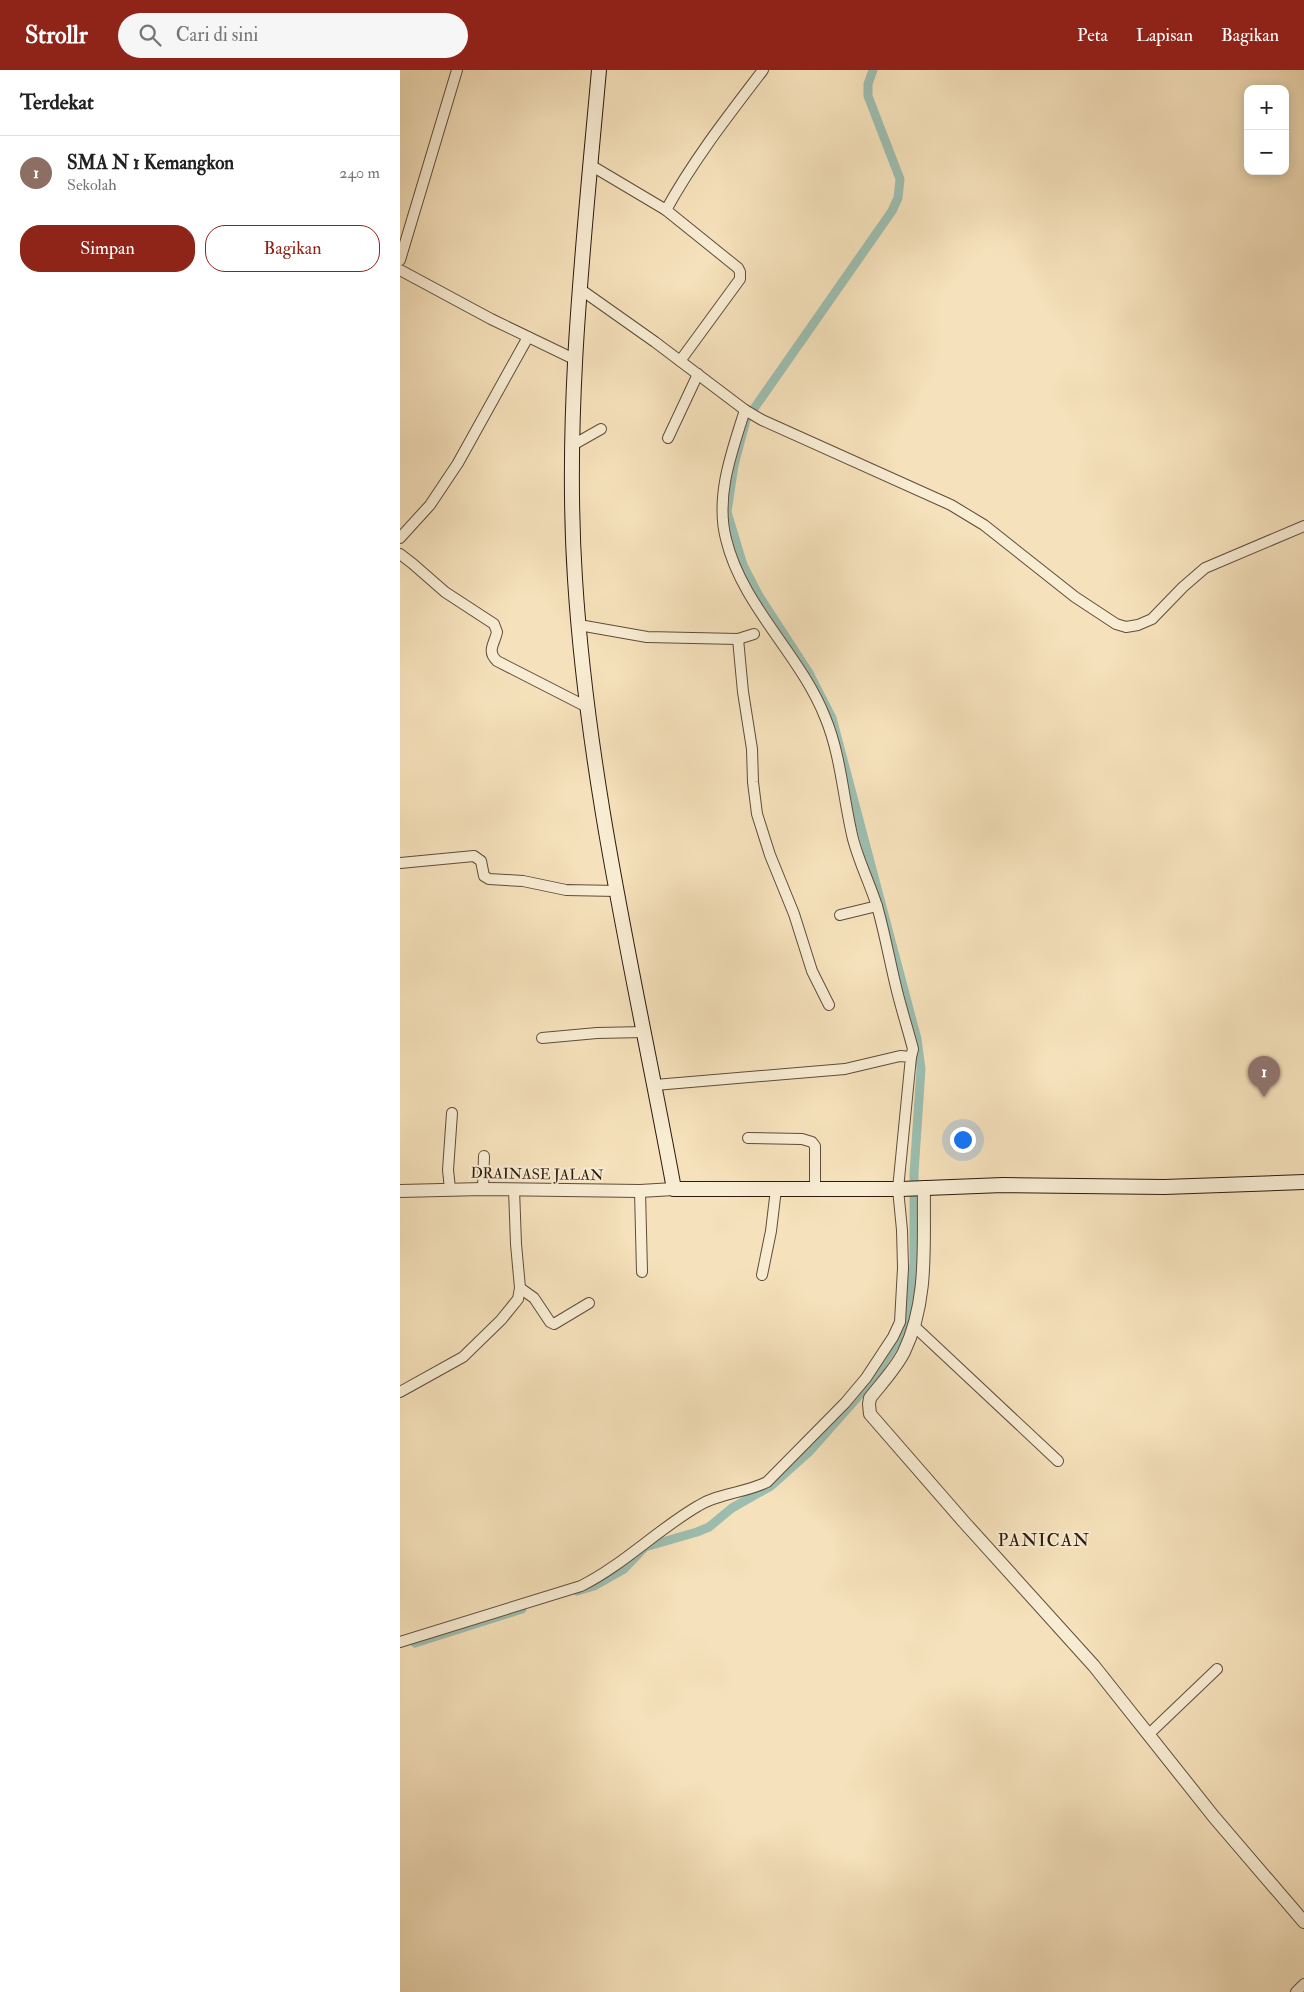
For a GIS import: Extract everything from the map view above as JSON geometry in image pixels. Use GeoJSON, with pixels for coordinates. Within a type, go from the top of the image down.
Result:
{"type":"FeatureCollection","features":[{"type":"Feature","properties":{"kind":"main road"},"geometry":{"type":"LineString","coordinates":[[599,70],[574,359],[571,446],[575,576],[587,707],[617,891],[674,1189],[900,1189],[1003,1185],[1164,1187],[1304,1182]]}},
{"type":"Feature","properties":{"kind":"street"},"geometry":{"type":"LineString","coordinates":[[400,260],[458,70]]}},
{"type":"Feature","properties":{"kind":"street"},"geometry":{"type":"LineString","coordinates":[[666,210],[683,180],[715,132],[763,70]]}},
{"type":"Feature","properties":{"kind":"street"},"geometry":{"type":"LineString","coordinates":[[592,166],[666,210],[738,268],[740,272],[740,279],[680,361]]}},
{"type":"Feature","properties":{"kind":"street"},"geometry":{"type":"LineString","coordinates":[[400,270],[491,319],[574,359]]}},
{"type":"Feature","properties":{"kind":"street"},"geometry":{"type":"LineString","coordinates":[[580,289],[749,412],[951,505],[984,525],[1075,597],[1116,624],[1126,627],[1138,625],[1152,619],[1182,587],[1205,568],[1304,526]]}},
{"type":"Feature","properties":{"kind":"street"},"geometry":{"type":"LineString","coordinates":[[400,538],[430,505],[458,463],[528,337]]}},
{"type":"Feature","properties":{"kind":"street"},"geometry":{"type":"LineString","coordinates":[[668,438],[698,374]]}},
{"type":"Feature","properties":{"kind":"street"},"geometry":{"type":"LineString","coordinates":[[400,1642],[581,1586],[620,1563],[642,1544],[699,1505],[721,1496],[755,1488],[767,1482],[845,1404],[871,1370],[893,1337],[900,1322],[903,1268],[900,1189],[913,1049],[877,906],[853,839],[835,746],[825,717],[813,692],[789,652],[766,620],[738,574],[726,540],[723,521],[726,478],[749,412]]}},
{"type":"Feature","properties":{"kind":"street"},"geometry":{"type":"LineString","coordinates":[[571,446],[601,429]]}},
{"type":"Feature","properties":{"kind":"street"},"geometry":{"type":"LineString","coordinates":[[400,554],[445,592],[494,624],[497,632],[491,650],[492,656],[497,661],[587,707]]}},
{"type":"Feature","properties":{"kind":"street"},"geometry":{"type":"LineString","coordinates":[[579,625],[647,637],[738,638],[754,634]]}},
{"type":"Feature","properties":{"kind":"street"},"geometry":{"type":"LineString","coordinates":[[738,638],[743,692],[752,749],[753,782],[757,814],[770,856],[794,914],[812,971],[828,1005]]}},
{"type":"Feature","properties":{"kind":"street"},"geometry":{"type":"LineString","coordinates":[[400,863],[474,856],[481,861],[484,867],[484,876],[489,879],[523,881],[546,887],[579,891],[617,891]]}},
{"type":"Feature","properties":{"kind":"street"},"geometry":{"type":"LineString","coordinates":[[840,915],[877,906]]}},
{"type":"Feature","properties":{"kind":"street"},"geometry":{"type":"LineString","coordinates":[[542,1038],[597,1033],[644,1032]]}},
{"type":"Feature","properties":{"kind":"street"},"geometry":{"type":"LineString","coordinates":[[655,1085],[845,1069],[900,1056],[911,1057]]}},
{"type":"Feature","properties":{"kind":"street"},"geometry":{"type":"LineString","coordinates":[[450,1189],[448,1170],[452,1113]]}},
{"type":"Feature","properties":{"kind":"street"},"geometry":{"type":"LineString","coordinates":[[748,1138],[802,1139],[812,1142],[815,1146],[816,1188]]}},
{"type":"Feature","properties":{"kind":"street"},"geometry":{"type":"LineString","coordinates":[[483,1189],[484,1156]]}},
{"type":"Feature","properties":{"kind":"street"},"geometry":{"type":"LineString","coordinates":[[924,1187],[921,1302],[915,1327],[903,1354],[870,1398],[870,1414],[1094,1666],[1214,1818],[1304,1922]]}},
{"type":"Feature","properties":{"kind":"street"},"geometry":{"type":"LineString","coordinates":[[400,1392],[463,1357],[513,1307],[518,1298],[520,1288],[514,1189]]}},
{"type":"Feature","properties":{"kind":"street","name":"DRAINASE JALAN"},"geometry":{"type":"LineString","coordinates":[[400,1191],[514,1189],[640,1191],[674,1189]]}},
{"type":"Feature","properties":{"kind":"street"},"geometry":{"type":"LineString","coordinates":[[762,1275],[771,1231],[776,1189]]}},
{"type":"Feature","properties":{"kind":"street"},"geometry":{"type":"LineString","coordinates":[[640,1191],[642,1272]]}},
{"type":"Feature","properties":{"kind":"street"},"geometry":{"type":"LineString","coordinates":[[520,1288],[534,1298],[550,1322],[554,1324],[588,1302]]}},
{"type":"Feature","properties":{"kind":"street"},"geometry":{"type":"LineString","coordinates":[[915,1327],[1058,1461]]}},
{"type":"Feature","properties":{"kind":"street"},"geometry":{"type":"LineString","coordinates":[[1149,1734],[1217,1669]]}},
{"type":"Feature","properties":{"kind":"street"},"geometry":{"type":"LineString","coordinates":[[1296,1992],[1304,1984]]}},
{"type":"Feature","properties":{"kind":"waterway"},"geometry":{"type":"LineString","coordinates":[[577,1591],[594,1586],[624,1569],[645,1547],[709,1527],[732,1508],[771,1486],[809,1452],[856,1399],[904,1331],[909,1308],[914,1263],[914,1173],[921,1069],[917,1039],[832,718],[809,673],[759,596],[743,565],[727,512],[734,465],[746,420],[892,211],[898,198],[900,179],[868,96],[868,84],[873,70]]}},
{"type":"Feature","properties":{"kind":"waterway"},"geometry":{"type":"LineString","coordinates":[[415,1643],[522,1609]]}},
{"type":"Feature","properties":{"kind":"place","name":"SMA N 1 Kemangkon"},"geometry":{"type":"Point","coordinates":[1264,1097]}},
{"type":"Feature","properties":{"kind":"district","name":"PANICAN"},"geometry":{"type":"Point","coordinates":[1044,1540]}}]}
